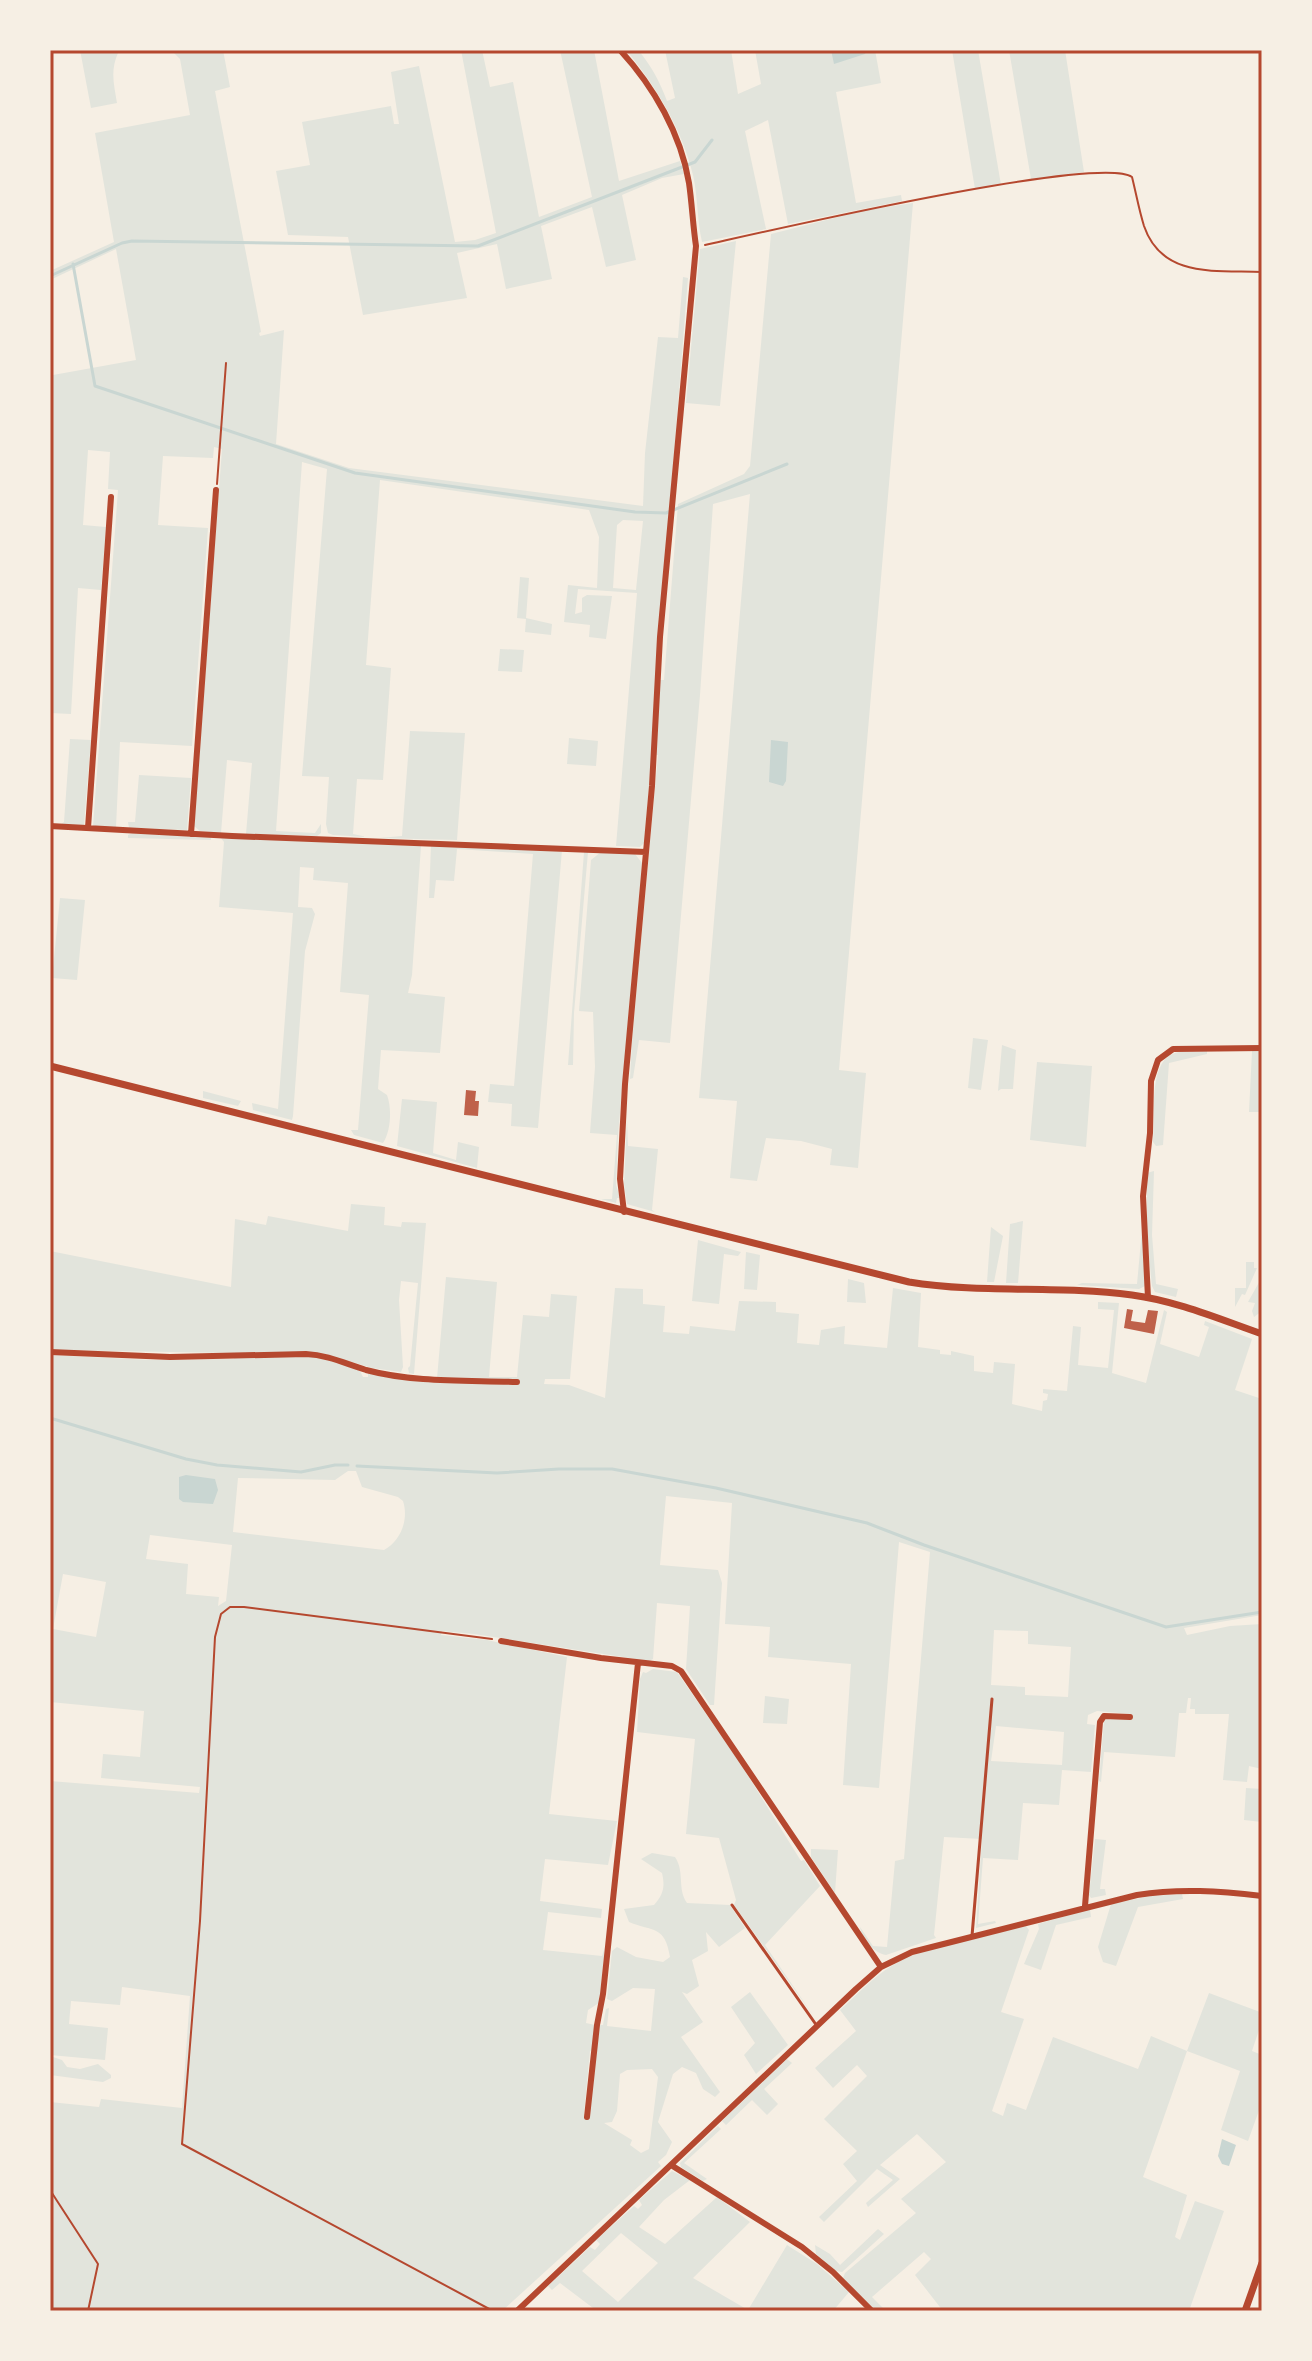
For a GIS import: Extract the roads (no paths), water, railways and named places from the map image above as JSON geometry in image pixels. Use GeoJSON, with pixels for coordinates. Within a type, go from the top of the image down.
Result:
{"type":"FeatureCollection","features":[{"type":"Feature","properties":{"kind":"street"},"geometry":{"type":"LineString","coordinates":[[620,50],[651,90],[675,135],[689,183],[696,246],[660,637],[656,740],[620,1148],[624,1212]]}},
{"type":"Feature","properties":{"kind":"street"},"geometry":{"type":"LineString","coordinates":[[191,834],[216,490]]}},
{"type":"Feature","properties":{"kind":"street"},"geometry":{"type":"LineString","coordinates":[[88,828],[111,497]]}},
{"type":"Feature","properties":{"kind":"street"},"geometry":{"type":"LineString","coordinates":[[50,826],[646,852]]}},
{"type":"Feature","properties":{"kind":"street"},"geometry":{"type":"LineString","coordinates":[[1148,1298],[1143,1196],[1150,1133],[1151,1081],[1158,1060],[1173,1049],[1262,1048]]}},
{"type":"Feature","properties":{"kind":"street"},"geometry":{"type":"LineString","coordinates":[[50,1066],[909,1282],[944,1287],[1107,1293],[1148,1298],[1194,1310],[1262,1334]]}},
{"type":"Feature","properties":{"kind":"street"},"geometry":{"type":"LineString","coordinates":[[50,1352],[170,1357],[323,1355],[366,1370],[433,1379],[517,1382]]}},
{"type":"Feature","properties":{"kind":"street"},"geometry":{"type":"LineString","coordinates":[[501,1641],[672,1666],[686,1676],[881,1967]]}},
{"type":"Feature","properties":{"kind":"street"},"geometry":{"type":"LineString","coordinates":[[587,2117],[638,1663]]}},
{"type":"Feature","properties":{"kind":"street"},"geometry":{"type":"LineString","coordinates":[[1085,1906],[1100,1722],[1104,1716],[1130,1717]]}},
{"type":"Feature","properties":{"kind":"street"},"geometry":{"type":"LineString","coordinates":[[517,2311],[632,2199],[881,1967],[912,1952],[972,1936],[1085,1906],[1170,1890],[1262,1896]]}},
{"type":"Feature","properties":{"kind":"street"},"geometry":{"type":"LineString","coordinates":[[671,2165],[802,2247],[833,2272],[872,2311]]}},
{"type":"Feature","properties":{"kind":"street"},"geometry":{"type":"LineString","coordinates":[[1245,2311],[1262,2263]]}},
{"type":"Feature","properties":{"kind":"lane"},"geometry":{"type":"LineString","coordinates":[[972,1936],[992,1699]]}},
{"type":"Feature","properties":{"kind":"lane"},"geometry":{"type":"LineString","coordinates":[[732,1905],[817,2026]]}},
{"type":"Feature","properties":{"kind":"waterway"},"geometry":{"type":"LineString","coordinates":[[50,276],[132,241],[478,246],[695,162],[712,140]]}},
{"type":"Feature","properties":{"kind":"waterway"},"geometry":{"type":"LineString","coordinates":[[73,264],[95,386],[355,473],[635,512],[666,513],[787,464]]}},
{"type":"Feature","properties":{"kind":"waterway"},"geometry":{"type":"LineString","coordinates":[[50,1418],[186,1459],[217,1465],[301,1472],[348,1465]]}},
{"type":"Feature","properties":{"kind":"waterway"},"geometry":{"type":"LineString","coordinates":[[357,1466],[497,1473],[612,1469],[716,1488],[867,1523],[1166,1627],[1262,1612]]}}]}
